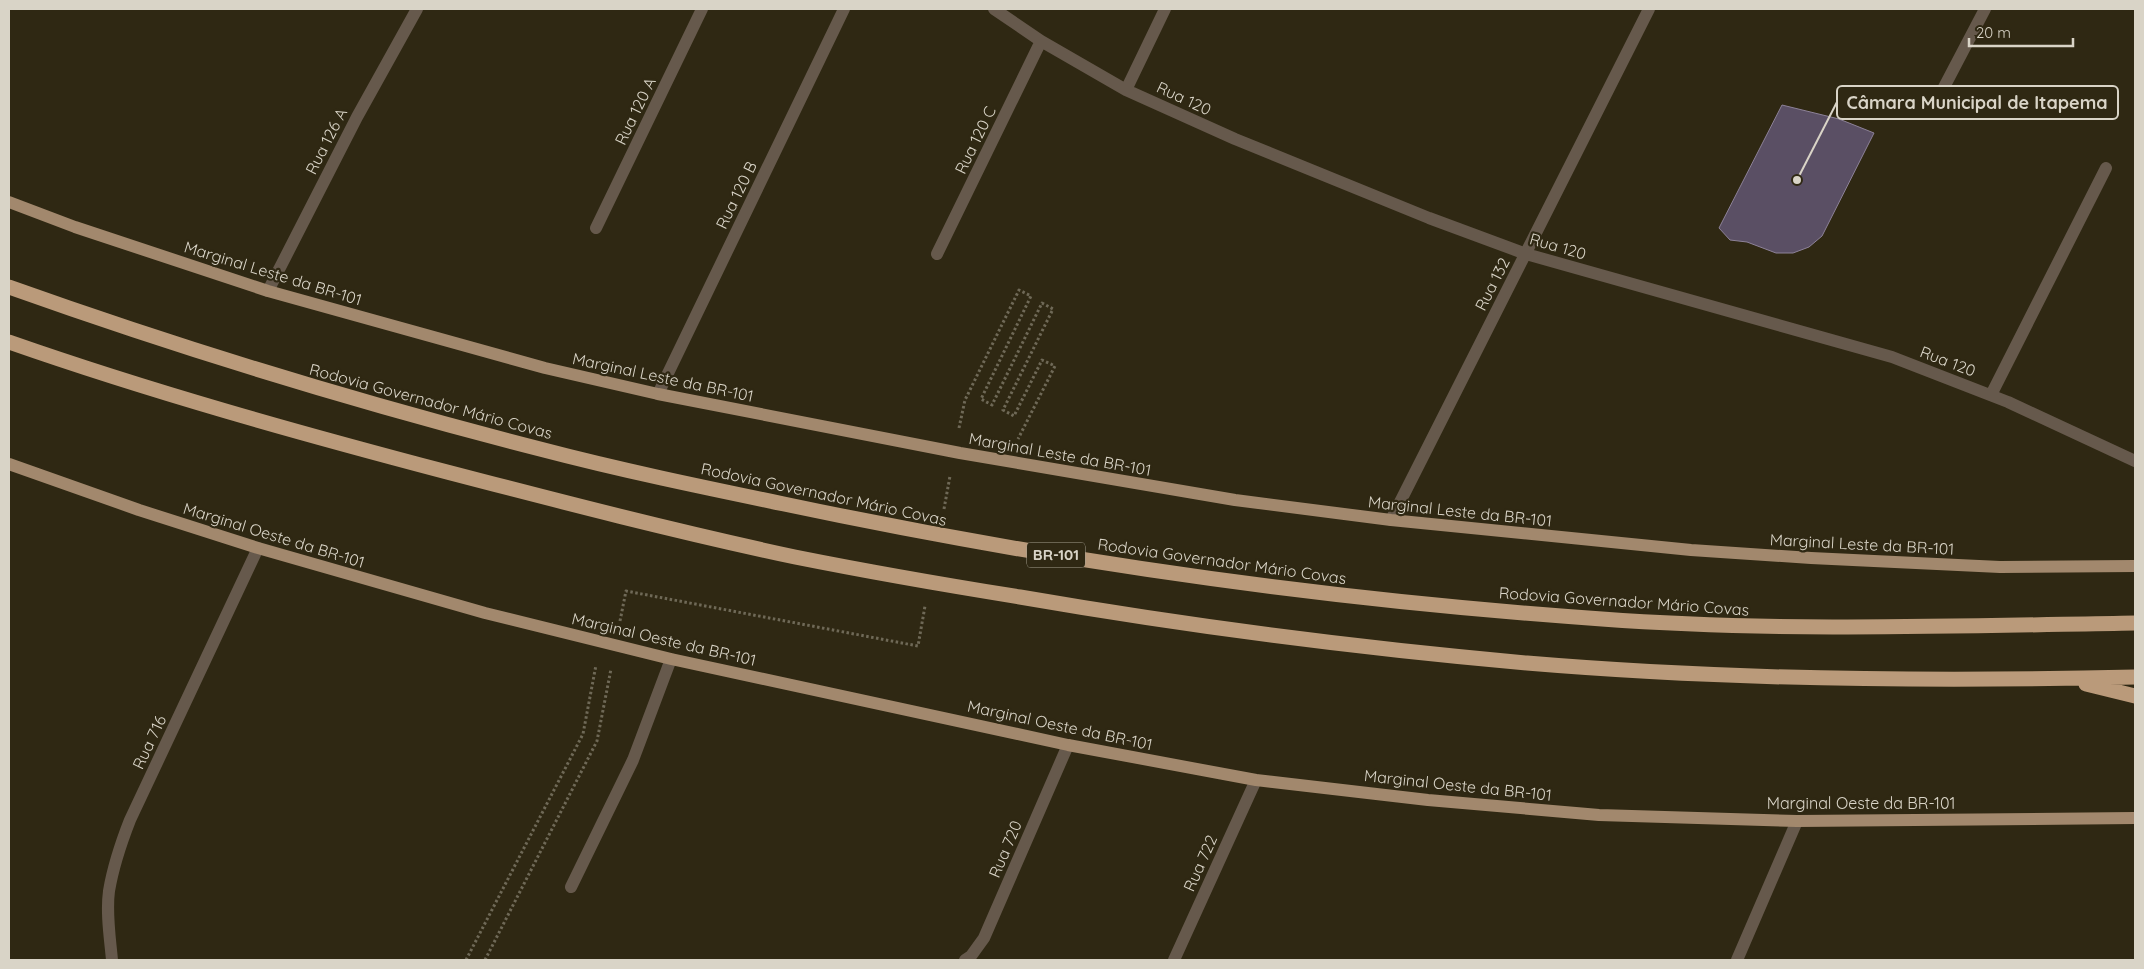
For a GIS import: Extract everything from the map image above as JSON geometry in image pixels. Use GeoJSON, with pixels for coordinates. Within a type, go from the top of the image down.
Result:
{"type":"FeatureCollection","features":[{"type":"Feature","properties":{"kind":"highway","name":"Rodovia Governador Mário Covas"},"geometry":{"type":"LineString","coordinates":[[9,288],[233,362],[364,402],[543,450],[730,493],[1008,548],[1172,573],[1312,591],[1431,605],[1606,620],[1818,628],[2135,623]]}},
{"type":"Feature","properties":{"kind":"highway"},"geometry":{"type":"LineString","coordinates":[[9,342],[178,397],[297,432],[618,515],[794,557],[1056,604],[1218,628],[1530,663],[1815,678],[2068,679],[2135,677]]}},
{"type":"Feature","properties":{"kind":"highway"},"geometry":{"type":"LineString","coordinates":[[2068,679],[2135,696]]}},
{"type":"Feature","properties":{"kind":"main road","name":"Marginal Leste da BR-101"},"geometry":{"type":"LineString","coordinates":[[9,202],[75,227],[268,290],[545,368],[658,394],[970,455],[1235,500],[1391,520],[1681,549],[1811,558],[2000,567],[2135,566]]}},
{"type":"Feature","properties":{"kind":"main road","name":"Marginal Oeste da BR-101"},"geometry":{"type":"LineString","coordinates":[[9,464],[139,510],[258,548],[485,614],[671,659],[1068,745],[1256,780],[1428,800],[1599,815],[1797,821],[2135,818]]}},
{"type":"Feature","properties":{"kind":"street","name":"Rua 126 A"},"geometry":{"type":"LineString","coordinates":[[268,290],[357,117],[416,9]]}},
{"type":"Feature","properties":{"kind":"street","name":"Rua 120 A"},"geometry":{"type":"LineString","coordinates":[[596,228],[702,9]]}},
{"type":"Feature","properties":{"kind":"street","name":"Rua 120 B"},"geometry":{"type":"LineString","coordinates":[[658,394],[844,9]]}},
{"type":"Feature","properties":{"kind":"street","name":"Rua 120"},"geometry":{"type":"LineString","coordinates":[[994,9],[1041,41],[1126,90],[1235,140],[1296,165],[1526,254],[1892,356],[1991,396],[2135,460]]}},
{"type":"Feature","properties":{"kind":"street"},"geometry":{"type":"LineString","coordinates":[[1126,90],[1166,9]]}},
{"type":"Feature","properties":{"kind":"street","name":"Rua 132"},"geometry":{"type":"LineString","coordinates":[[1391,520],[1649,9]]}},
{"type":"Feature","properties":{"kind":"street"},"geometry":{"type":"LineString","coordinates":[[1931,112],[1985,9]]}},
{"type":"Feature","properties":{"kind":"street","name":"Rua 120 C"},"geometry":{"type":"LineString","coordinates":[[938,254],[1041,41]]}},
{"type":"Feature","properties":{"kind":"street"},"geometry":{"type":"LineString","coordinates":[[1991,396],[2106,168]]}},
{"type":"Feature","properties":{"kind":"street","name":"Rua 716"},"geometry":{"type":"LineString","coordinates":[[112,960],[109,892],[120,847],[130,820],[258,548]]}},
{"type":"Feature","properties":{"kind":"street"},"geometry":{"type":"LineString","coordinates":[[571,887],[633,760],[671,659]]}},
{"type":"Feature","properties":{"kind":"street","name":"Rua 720"},"geometry":{"type":"LineString","coordinates":[[965,960],[971,956],[984,938],[1068,745]]}},
{"type":"Feature","properties":{"kind":"street","name":"Rua 722"},"geometry":{"type":"LineString","coordinates":[[1174,960],[1256,780]]}},
{"type":"Feature","properties":{"kind":"street"},"geometry":{"type":"LineString","coordinates":[[1736,960],[1797,821]]}},
{"type":"Feature","properties":{"kind":"path"},"geometry":{"type":"LineString","coordinates":[[957,438],[964,400],[1019,290],[1031,296],[981,399],[992,405],[1042,303],[1053,309],[1003,410],[1014,416],[1042,360],[1055,366],[1017,442]]}},
{"type":"Feature","properties":{"kind":"path"},"geometry":{"type":"LineString","coordinates":[[943,514],[952,466]]}},
{"type":"Feature","properties":{"kind":"path"},"geometry":{"type":"LineString","coordinates":[[618,628],[626,591],[918,646],[927,599]]}},
{"type":"Feature","properties":{"kind":"path"},"geometry":{"type":"LineString","coordinates":[[466,960],[583,734],[601,642]]}},
{"type":"Feature","properties":{"kind":"path"},"geometry":{"type":"LineString","coordinates":[[484,960],[597,741],[611,666]]}},
{"type":"Feature","properties":{"kind":"building"},"geometry":{"type":"Polygon","coordinates":[[[1782,105],[1839,119],[1874,133],[1822,236],[1809,247],[1793,253],[1776,253],[1747,242],[1730,240],[1719,228],[1782,105]]]}},
{"type":"Feature","properties":{"kind":"place","name":"Câmara Municipal de Itapema"},"geometry":{"type":"Point","coordinates":[1797,180]}}]}
